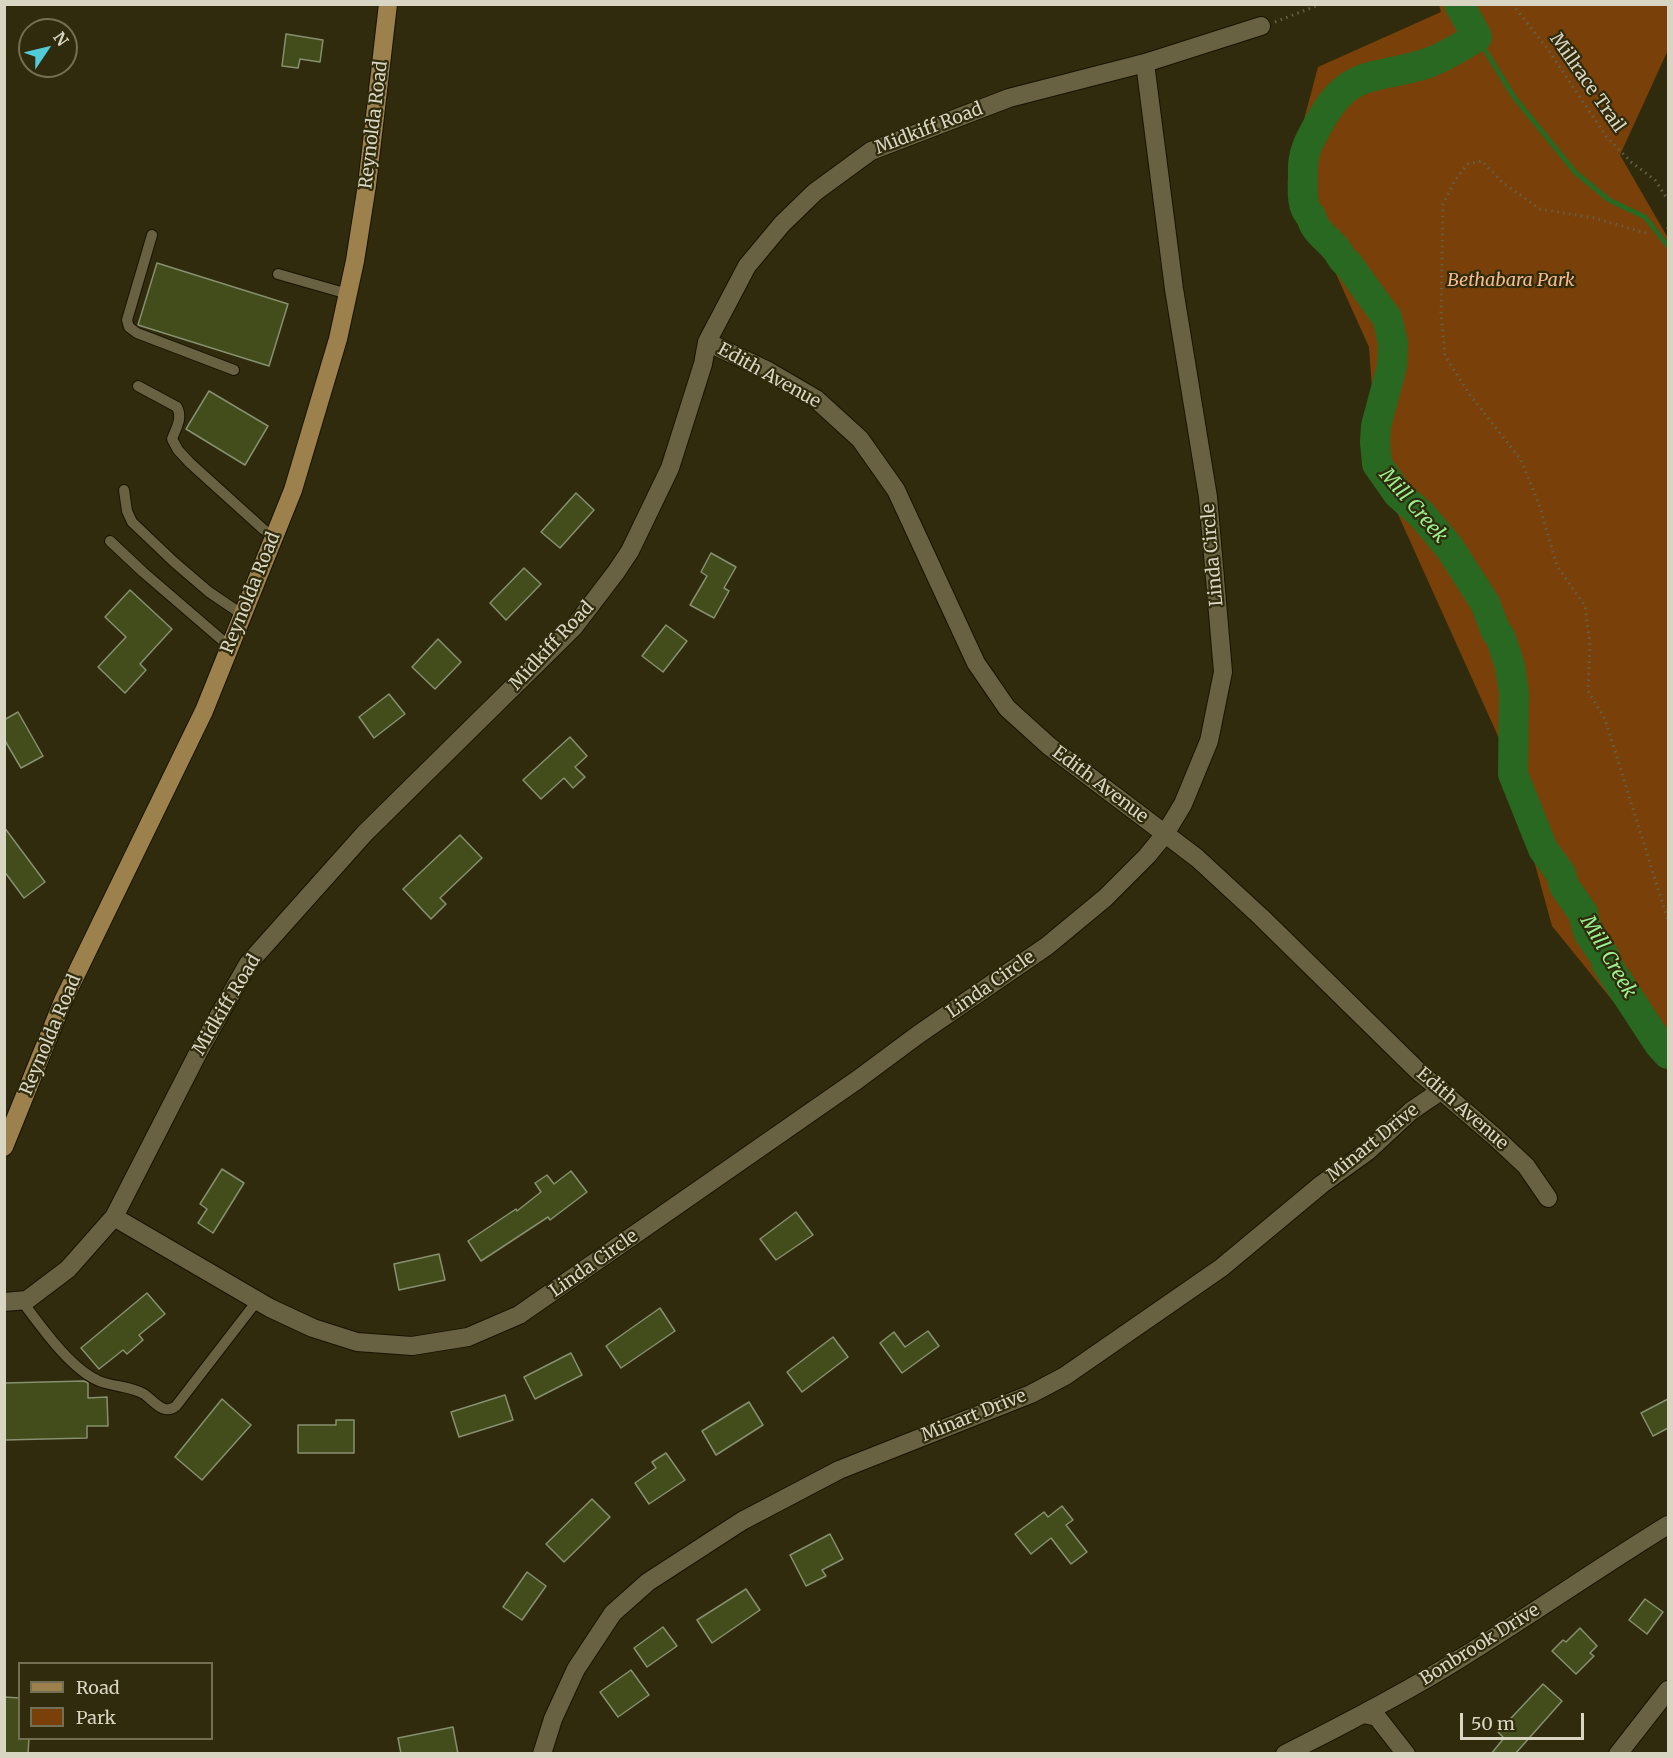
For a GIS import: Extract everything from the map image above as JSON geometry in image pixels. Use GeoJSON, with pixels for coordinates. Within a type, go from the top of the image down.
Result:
{"type":"FeatureCollection","features":[{"type":"Feature","properties":{"kind":"main road","name":"Reynolda Road"},"geometry":{"type":"LineString","coordinates":[[4,1147],[63,1001],[204,711],[296,479],[338,339],[348,294],[367,185],[388,4]]}},
{"type":"Feature","properties":{"kind":"street","name":"Midkiff Road"},"geometry":{"type":"LineString","coordinates":[[13,1301],[27,1300],[68,1269],[114,1217],[200,1049],[248,963],[364,833],[574,627],[616,572],[630,551],[670,468],[703,364],[707,342],[747,266],[782,224],[814,192],[871,151],[1009,98],[1145,63],[1261,27]]}},
{"type":"Feature","properties":{"kind":"street","name":"Linda Circle"},"geometry":{"type":"LineString","coordinates":[[114,1217],[257,1301],[313,1328],[357,1342],[412,1346],[468,1337],[519,1315],[1047,946],[1105,898],[1147,856],[1165,834],[1182,804],[1209,741],[1223,672],[1209,506],[1174,289],[1145,63]]}},
{"type":"Feature","properties":{"kind":"street","name":"Edith Avenue"},"geometry":{"type":"LineString","coordinates":[[707,342],[768,371],[816,399],[860,439],[896,490],[976,663],[1007,708],[1048,746],[1197,858],[1261,917],[1418,1071],[1526,1166],[1548,1198]]}},
{"type":"Feature","properties":{"kind":"street","name":"Minart Drive"},"geometry":{"type":"LineString","coordinates":[[542,1754],[553,1719],[576,1669],[613,1613],[648,1582],[742,1521],[839,1470],[1031,1394],[1065,1376],[1221,1268],[1322,1184],[1368,1151],[1411,1112],[1442,1090]]}},
{"type":"Feature","properties":{"kind":"street","name":"Bonbrook Drive"},"geometry":{"type":"LineString","coordinates":[[1285,1754],[1364,1714],[1461,1658],[1668,1525]]}},
{"type":"Feature","properties":{"kind":"street"},"geometry":{"type":"LineString","coordinates":[[1618,1754],[1668,1690]]}},
{"type":"Feature","properties":{"kind":"street"},"geometry":{"type":"LineString","coordinates":[[1364,1714],[1377,1716],[1406,1754]]}},
{"type":"Feature","properties":{"kind":"lane"},"geometry":{"type":"LineString","coordinates":[[152,235],[127,320],[129,327],[137,333],[234,370]]}},
{"type":"Feature","properties":{"kind":"lane"},"geometry":{"type":"LineString","coordinates":[[278,274],[348,294]]}},
{"type":"Feature","properties":{"kind":"lane"},"geometry":{"type":"LineString","coordinates":[[138,386],[177,407],[180,412],[179,421],[172,439],[178,450],[273,538]]}},
{"type":"Feature","properties":{"kind":"lane"},"geometry":{"type":"LineString","coordinates":[[124,490],[127,511],[132,522],[208,592],[243,615]]}},
{"type":"Feature","properties":{"kind":"lane"},"geometry":{"type":"LineString","coordinates":[[110,541],[142,572],[229,646]]}},
{"type":"Feature","properties":{"kind":"lane"},"geometry":{"type":"LineString","coordinates":[[13,1301],[81,1369],[99,1381],[124,1386],[144,1394],[165,1410],[176,1406],[257,1301]]}},
{"type":"Feature","properties":{"kind":"path"},"geometry":{"type":"LineString","coordinates":[[1261,27],[1321,4]]}},
{"type":"Feature","properties":{"kind":"path","name":"Millrace Trail"},"geometry":{"type":"LineString","coordinates":[[1512,4],[1547,48],[1606,136],[1631,162],[1655,180],[1668,200]]}},
{"type":"Feature","properties":{"kind":"path"},"geometry":{"type":"LineString","coordinates":[[1646,232],[1540,209],[1503,183],[1482,161],[1468,164],[1455,180],[1443,204],[1441,314],[1445,356],[1470,395],[1521,460],[1540,507],[1557,566],[1585,606],[1590,646],[1588,691],[1605,719],[1668,921]]}},
{"type":"Feature","properties":{"kind":"green space","name":"Bethabara Park"},"geometry":{"type":"Polygon","coordinates":[[[1439,5],[1668,5],[1668,50],[1620,155],[1668,238],[1668,1056],[1655,1053],[1552,926],[1502,745],[1378,470],[1369,347],[1290,172],[1318,67],[1441,12],[1439,5]]]}},
{"type":"Feature","properties":{"kind":"building"},"geometry":{"type":"Polygon","coordinates":[[[286,34],[323,40],[320,62],[300,59],[298,68],[282,66],[286,34]]]}},
{"type":"Feature","properties":{"kind":"building"},"geometry":{"type":"Polygon","coordinates":[[[157,263],[288,304],[269,366],[138,325],[157,263]]]}},
{"type":"Feature","properties":{"kind":"building"},"geometry":{"type":"Polygon","coordinates":[[[209,391],[268,426],[245,465],[186,429],[209,391]]]}},
{"type":"Feature","properties":{"kind":"building"},"geometry":{"type":"Polygon","coordinates":[[[576,493],[594,510],[560,548],[541,532],[576,493]]]}},
{"type":"Feature","properties":{"kind":"building"},"geometry":{"type":"Polygon","coordinates":[[[711,553],[736,567],[724,588],[729,591],[714,618],[690,605],[707,576],[701,572],[711,553]]]}},
{"type":"Feature","properties":{"kind":"building"},"geometry":{"type":"Polygon","coordinates":[[[524,568],[541,584],[506,620],[490,603],[524,568]]]}},
{"type":"Feature","properties":{"kind":"building"},"geometry":{"type":"Polygon","coordinates":[[[130,590],[172,629],[140,664],[146,670],[125,693],[98,667],[126,637],[105,617],[130,590]]]}},
{"type":"Feature","properties":{"kind":"building"},"geometry":{"type":"Polygon","coordinates":[[[666,625],[687,641],[663,672],[642,656],[666,625]]]}},
{"type":"Feature","properties":{"kind":"building"},"geometry":{"type":"Polygon","coordinates":[[[438,639],[461,662],[435,689],[412,667],[438,639]]]}},
{"type":"Feature","properties":{"kind":"building"},"geometry":{"type":"Polygon","coordinates":[[[389,694],[405,714],[374,738],[359,717],[389,694]]]}},
{"type":"Feature","properties":{"kind":"building"},"geometry":{"type":"Polygon","coordinates":[[[18,712],[43,756],[21,768],[4,739],[4,720],[18,712]]]}},
{"type":"Feature","properties":{"kind":"building"},"geometry":{"type":"Polygon","coordinates":[[[570,737],[587,756],[575,767],[585,777],[573,788],[564,778],[541,799],[523,780],[570,737]]]}},
{"type":"Feature","properties":{"kind":"building"},"geometry":{"type":"Polygon","coordinates":[[[4,827],[45,882],[24,898],[4,871],[4,827]]]}},
{"type":"Feature","properties":{"kind":"building"},"geometry":{"type":"Polygon","coordinates":[[[460,835],[482,858],[440,898],[446,904],[431,919],[403,889],[460,835]]]}},
{"type":"Feature","properties":{"kind":"building"},"geometry":{"type":"Polygon","coordinates":[[[222,1169],[244,1183],[213,1233],[198,1223],[207,1209],[200,1204],[222,1169]]]}},
{"type":"Feature","properties":{"kind":"building"},"geometry":{"type":"Polygon","coordinates":[[[571,1171],[587,1192],[550,1220],[548,1217],[481,1261],[468,1241],[516,1209],[517,1211],[541,1192],[535,1183],[547,1175],[554,1184],[571,1171]]]}},
{"type":"Feature","properties":{"kind":"building"},"geometry":{"type":"Polygon","coordinates":[[[796,1212],[813,1235],[776,1260],[760,1239],[796,1212]]]}},
{"type":"Feature","properties":{"kind":"building"},"geometry":{"type":"Polygon","coordinates":[[[439,1254],[445,1280],[399,1290],[394,1264],[439,1254]]]}},
{"type":"Feature","properties":{"kind":"building"},"geometry":{"type":"Polygon","coordinates":[[[147,1293],[165,1314],[139,1335],[143,1340],[127,1354],[123,1350],[99,1369],[81,1348],[147,1293]]]}},
{"type":"Feature","properties":{"kind":"building"},"geometry":{"type":"Polygon","coordinates":[[[660,1308],[675,1331],[621,1368],[606,1346],[660,1308]]]}},
{"type":"Feature","properties":{"kind":"building"},"geometry":{"type":"Polygon","coordinates":[[[928,1331],[939,1346],[902,1373],[880,1343],[894,1332],[905,1347],[928,1331]]]}},
{"type":"Feature","properties":{"kind":"building"},"geometry":{"type":"Polygon","coordinates":[[[833,1337],[848,1357],[802,1392],[787,1372],[833,1337]]]}},
{"type":"Feature","properties":{"kind":"building"},"geometry":{"type":"Polygon","coordinates":[[[571,1353],[582,1375],[535,1399],[524,1377],[571,1353]]]}},
{"type":"Feature","properties":{"kind":"building"},"geometry":{"type":"Polygon","coordinates":[[[84,1381],[88,1383],[88,1398],[107,1397],[108,1426],[87,1426],[87,1438],[4,1440],[4,1383],[84,1381]]]}},
{"type":"Feature","properties":{"kind":"building"},"geometry":{"type":"Polygon","coordinates":[[[505,1395],[513,1420],[459,1437],[451,1412],[505,1395]]]}},
{"type":"Feature","properties":{"kind":"building"},"geometry":{"type":"Polygon","coordinates":[[[222,1399],[251,1425],[202,1480],[175,1457],[222,1399]]]}},
{"type":"Feature","properties":{"kind":"building"},"geometry":{"type":"Polygon","coordinates":[[[1668,1399],[1668,1428],[1653,1436],[1641,1413],[1668,1399]]]}},
{"type":"Feature","properties":{"kind":"building"},"geometry":{"type":"Polygon","coordinates":[[[749,1402],[763,1425],[716,1455],[702,1431],[749,1402]]]}},
{"type":"Feature","properties":{"kind":"building"},"geometry":{"type":"Polygon","coordinates":[[[336,1420],[354,1420],[354,1453],[298,1453],[298,1425],[336,1425],[336,1420]]]}},
{"type":"Feature","properties":{"kind":"building"},"geometry":{"type":"Polygon","coordinates":[[[666,1453],[685,1480],[649,1504],[635,1483],[656,1468],[652,1462],[666,1453]]]}},
{"type":"Feature","properties":{"kind":"building"},"geometry":{"type":"Polygon","coordinates":[[[592,1499],[610,1517],[564,1562],[546,1544],[592,1499]]]}},
{"type":"Feature","properties":{"kind":"building"},"geometry":{"type":"Polygon","coordinates":[[[1062,1506],[1073,1520],[1066,1525],[1087,1552],[1071,1564],[1051,1538],[1031,1554],[1015,1534],[1044,1512],[1048,1517],[1062,1506]]]}},
{"type":"Feature","properties":{"kind":"building"},"geometry":{"type":"Polygon","coordinates":[[[830,1534],[843,1559],[822,1570],[826,1576],[806,1586],[790,1555],[830,1534]]]}},
{"type":"Feature","properties":{"kind":"building"},"geometry":{"type":"Polygon","coordinates":[[[527,1572],[546,1586],[522,1620],[503,1607],[527,1572]]]}},
{"type":"Feature","properties":{"kind":"building"},"geometry":{"type":"Polygon","coordinates":[[[746,1589],[760,1610],[712,1643],[697,1620],[746,1589]]]}},
{"type":"Feature","properties":{"kind":"building"},"geometry":{"type":"Polygon","coordinates":[[[1645,1599],[1663,1612],[1647,1634],[1629,1620],[1645,1599]]]}},
{"type":"Feature","properties":{"kind":"building"},"geometry":{"type":"Polygon","coordinates":[[[663,1627],[677,1646],[647,1667],[634,1648],[663,1627]]]}},
{"type":"Feature","properties":{"kind":"building"},"geometry":{"type":"Polygon","coordinates":[[[1580,1628],[1597,1646],[1590,1653],[1594,1656],[1576,1674],[1552,1651],[1563,1640],[1566,1642],[1580,1628]]]}},
{"type":"Feature","properties":{"kind":"building"},"geometry":{"type":"Polygon","coordinates":[[[631,1670],[649,1695],[618,1717],[600,1692],[631,1670]]]}},
{"type":"Feature","properties":{"kind":"building"},"geometry":{"type":"Polygon","coordinates":[[[1543,1684],[1562,1701],[1515,1754],[1491,1754],[1504,1738],[1498,1732],[1543,1684]]]}},
{"type":"Feature","properties":{"kind":"building"},"geometry":{"type":"Polygon","coordinates":[[[4,1697],[18,1698],[18,1740],[29,1740],[28,1754],[4,1754],[4,1697]]]}},
{"type":"Feature","properties":{"kind":"building"},"geometry":{"type":"Polygon","coordinates":[[[453,1727],[458,1754],[401,1754],[398,1738],[453,1727]]]}},
{"type":"Feature","properties":{"kind":"waterway","name":"Mill Creek"},"geometry":{"type":"LineString","coordinates":[[1459,4],[1477,37],[1447,55],[1428,63],[1378,75],[1353,84],[1330,106],[1318,125],[1305,154],[1304,202],[1318,230],[1348,264],[1387,318],[1393,343],[1392,366],[1376,426],[1377,464],[1398,494],[1421,514],[1449,547],[1485,603],[1510,666],[1514,693],[1513,774],[1543,849],[1561,874],[1564,886],[1583,913],[1588,932],[1605,957],[1606,963],[1659,1044],[1668,1054]]}},
{"type":"Feature","properties":{"kind":"waterway"},"geometry":{"type":"LineString","coordinates":[[1477,37],[1514,97],[1575,172],[1609,200],[1645,217],[1668,246]]}}]}
